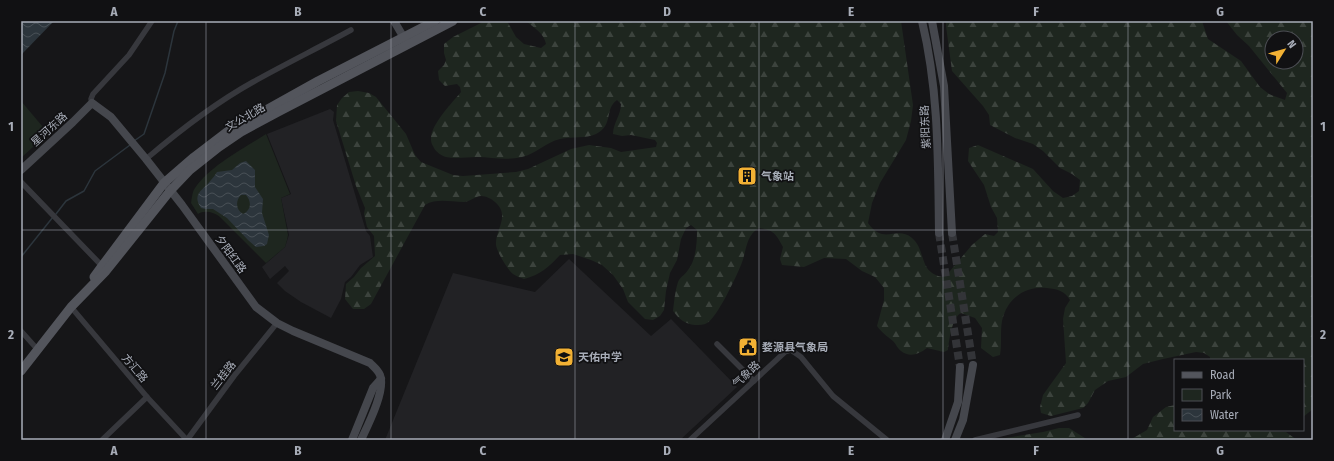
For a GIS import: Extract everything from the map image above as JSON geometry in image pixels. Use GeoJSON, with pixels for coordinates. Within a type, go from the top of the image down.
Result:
{"type":"FeatureCollection","features":[{"type":"Feature","properties":{"kind":"main road","name":"文公北路"},"geometry":{"type":"LineString","coordinates":[[406,41],[435,21]]}},
{"type":"Feature","properties":{"kind":"main road","name":"文公北路"},"geometry":{"type":"LineString","coordinates":[[21,371],[71,307],[90,286],[167,187],[194,157],[228,131],[318,81],[453,21]]}},
{"type":"Feature","properties":{"kind":"street"},"geometry":{"type":"LineString","coordinates":[[92,103],[91,99],[93,94],[129,55],[152,21]]}},
{"type":"Feature","properties":{"kind":"street"},"geometry":{"type":"LineString","coordinates":[[394,21],[406,41]]}},
{"type":"Feature","properties":{"kind":"street","name":"紫阳东路"},"geometry":{"type":"LineString","coordinates":[[922,21],[928,45],[936,113],[939,233]]}},
{"type":"Feature","properties":{"kind":"street","name":"紫阳东路"},"geometry":{"type":"LineString","coordinates":[[932,21],[944,86],[952,233]]}},
{"type":"Feature","properties":{"kind":"street"},"geometry":{"type":"LineString","coordinates":[[146,159],[169,140],[221,102],[253,82],[351,30]]}},
{"type":"Feature","properties":{"kind":"street","name":"夕阳红路"},"geometry":{"type":"LineString","coordinates":[[92,103],[111,117],[146,159],[182,205],[256,307],[277,323],[293,331],[370,363],[377,370],[381,379]]}},
{"type":"Feature","properties":{"kind":"street","name":"星河东路"},"geometry":{"type":"LineString","coordinates":[[21,170],[92,103]]}},
{"type":"Feature","properties":{"kind":"street"},"geometry":{"type":"LineString","coordinates":[[21,182],[104,268]]}},
{"type":"Feature","properties":{"kind":"street","name":"方汇路"},"geometry":{"type":"LineString","coordinates":[[71,307],[147,397],[187,440]]}},
{"type":"Feature","properties":{"kind":"street","name":"兰桂路"},"geometry":{"type":"LineString","coordinates":[[187,440],[234,376],[277,323]]}},
{"type":"Feature","properties":{"kind":"street"},"geometry":{"type":"LineString","coordinates":[[21,331],[38,350]]}},
{"type":"Feature","properties":{"kind":"street"},"geometry":{"type":"LineString","coordinates":[[717,344],[754,381]]}},
{"type":"Feature","properties":{"kind":"street","name":"气象路"},"geometry":{"type":"LineString","coordinates":[[690,440],[785,352],[791,350],[801,357],[833,396],[887,440]]}},
{"type":"Feature","properties":{"kind":"street"},"geometry":{"type":"LineString","coordinates":[[954,440],[963,420],[973,365]]}},
{"type":"Feature","properties":{"kind":"street"},"geometry":{"type":"LineString","coordinates":[[945,440],[958,402],[960,367]]}},
{"type":"Feature","properties":{"kind":"street"},"geometry":{"type":"LineString","coordinates":[[352,440],[374,388],[381,379]]}},
{"type":"Feature","properties":{"kind":"street"},"geometry":{"type":"LineString","coordinates":[[361,440],[381,391],[381,379]]}},
{"type":"Feature","properties":{"kind":"street"},"geometry":{"type":"LineString","coordinates":[[102,440],[147,397]]}},
{"type":"Feature","properties":{"kind":"street"},"geometry":{"type":"LineString","coordinates":[[975,440],[1078,415]]}},
{"type":"Feature","properties":{"kind":"shaded area"},"geometry":{"type":"Polygon","coordinates":[[[330,109],[334,112],[333,120],[366,231],[370,236],[373,257],[360,265],[345,282],[341,299],[331,318],[301,302],[285,291],[277,283],[289,271],[285,266],[270,279],[262,267],[285,247],[289,235],[281,198],[291,194],[267,134],[330,109]]]}},
{"type":"Feature","properties":{"kind":"shaded area","name":"天佑中学"},"geometry":{"type":"Polygon","coordinates":[[[569,259],[651,336],[671,319],[737,387],[680,440],[385,440],[453,273],[535,292],[569,259]]]}},
{"type":"Feature","properties":{"kind":"green space"},"geometry":{"type":"Polygon","coordinates":[[[485,21],[507,21],[516,37],[524,44],[541,48],[546,44],[545,40],[538,31],[526,21],[631,21],[632,23],[637,23],[639,21],[901,21],[913,105],[911,121],[906,140],[880,183],[872,203],[868,223],[879,233],[901,233],[912,238],[920,249],[926,266],[935,275],[943,277],[972,245],[985,234],[994,236],[998,232],[997,218],[991,207],[984,185],[968,161],[969,148],[978,145],[1033,169],[1053,191],[1063,198],[1072,196],[1079,191],[1080,180],[1060,168],[1043,151],[1033,144],[1015,138],[990,125],[989,115],[983,106],[952,71],[946,21],[1202,21],[1208,39],[1241,61],[1260,87],[1269,94],[1285,100],[1287,93],[1268,70],[1304,70],[1304,30],[1264,30],[1264,65],[1226,21],[1313,21],[1313,409],[1304,416],[1304,359],[1210,359],[1210,357],[1204,353],[1196,352],[1143,364],[1126,377],[1108,381],[1095,390],[1088,403],[1083,408],[1051,416],[1041,413],[1040,407],[1043,395],[1066,363],[1063,319],[1065,308],[1070,300],[1060,291],[1047,288],[1031,289],[1024,291],[1013,300],[1004,313],[1002,321],[1000,355],[993,357],[981,348],[982,328],[975,318],[961,313],[955,319],[953,324],[948,350],[944,352],[927,348],[921,352],[911,355],[900,350],[877,326],[884,300],[884,288],[875,277],[862,271],[846,259],[824,258],[804,267],[782,265],[780,259],[783,247],[774,233],[759,228],[751,235],[739,271],[716,314],[707,323],[703,325],[695,325],[682,321],[673,311],[678,282],[691,266],[696,251],[697,230],[691,225],[686,228],[681,239],[677,260],[670,273],[664,310],[660,316],[653,320],[645,319],[628,302],[623,289],[613,275],[602,265],[591,260],[573,254],[560,255],[540,273],[524,279],[513,274],[498,252],[496,245],[502,212],[500,207],[494,201],[483,196],[479,196],[466,202],[439,201],[425,205],[371,304],[364,309],[353,309],[345,299],[346,284],[375,256],[374,236],[367,227],[364,214],[365,208],[356,186],[336,121],[337,105],[349,92],[358,91],[369,93],[376,97],[406,134],[415,155],[421,162],[453,175],[463,176],[516,172],[528,169],[571,149],[589,145],[611,148],[621,152],[656,147],[657,143],[655,140],[631,135],[622,136],[613,134],[614,126],[621,108],[621,104],[617,100],[611,108],[605,126],[602,130],[592,136],[560,139],[532,153],[516,158],[454,158],[443,156],[435,149],[432,143],[432,134],[438,121],[461,92],[460,87],[457,84],[445,86],[439,80],[438,71],[444,65],[446,60],[444,44],[453,37],[485,21]]]}},
{"type":"Feature","properties":{"kind":"green space"},"geometry":{"type":"Polygon","coordinates":[[[21,101],[48,133],[21,158],[21,101]]]}},
{"type":"Feature","properties":{"kind":"green space"},"geometry":{"type":"Polygon","coordinates":[[[266,134],[290,194],[281,198],[288,235],[285,247],[266,263],[220,217],[209,212],[198,214],[191,203],[194,190],[210,172],[228,158],[266,134]]]}},
{"type":"Feature","properties":{"kind":"green space"},"geometry":{"type":"Polygon","coordinates":[[[1174,405],[1174,431],[1286,432],[1297,440],[1130,440],[1147,430],[1153,417],[1166,407],[1174,405]]]}},
{"type":"Feature","properties":{"kind":"green space"},"geometry":{"type":"Polygon","coordinates":[[[1059,428],[1069,428],[1088,440],[993,440],[1043,432],[1059,428]]]}},
{"type":"Feature","properties":{"kind":"water"},"geometry":{"type":"Polygon","coordinates":[[[21,21],[54,21],[21,55],[21,21]]]}},
{"type":"Feature","properties":{"kind":"water"},"geometry":{"type":"Polygon","coordinates":[[[246,161],[255,170],[255,187],[263,199],[262,213],[269,235],[267,244],[264,246],[256,247],[227,218],[213,209],[201,208],[198,203],[198,195],[217,172],[232,170],[240,163],[246,161]],[[241,195],[237,203],[239,210],[243,214],[250,206],[246,195],[241,195]]]}},
{"type":"Feature","properties":{"kind":"waterway"},"geometry":{"type":"LineString","coordinates":[[134,141],[144,134],[165,73],[174,31],[178,21]]}},
{"type":"Feature","properties":{"kind":"waterway"},"geometry":{"type":"LineString","coordinates":[[56,214],[66,201],[84,191],[95,171],[130,145]]}},
{"type":"Feature","properties":{"kind":"waterway"},"geometry":{"type":"LineString","coordinates":[[21,257],[53,217]]}},
{"type":"Feature","properties":{"kind":"tunnel"},"geometry":{"type":"LineString","coordinates":[[939,233],[960,367]]}},
{"type":"Feature","properties":{"kind":"tunnel"},"geometry":{"type":"LineString","coordinates":[[952,233],[973,365]]}},
{"type":"Feature","properties":{"kind":"place","name":"气象站"},"geometry":{"type":"Point","coordinates":[747,176]}},
{"type":"Feature","properties":{"kind":"place","name":"婺源县气象局"},"geometry":{"type":"Point","coordinates":[748,347]}},
{"type":"Feature","properties":{"kind":"place","name":"天佑中学"},"geometry":{"type":"Point","coordinates":[564,357]}}]}
